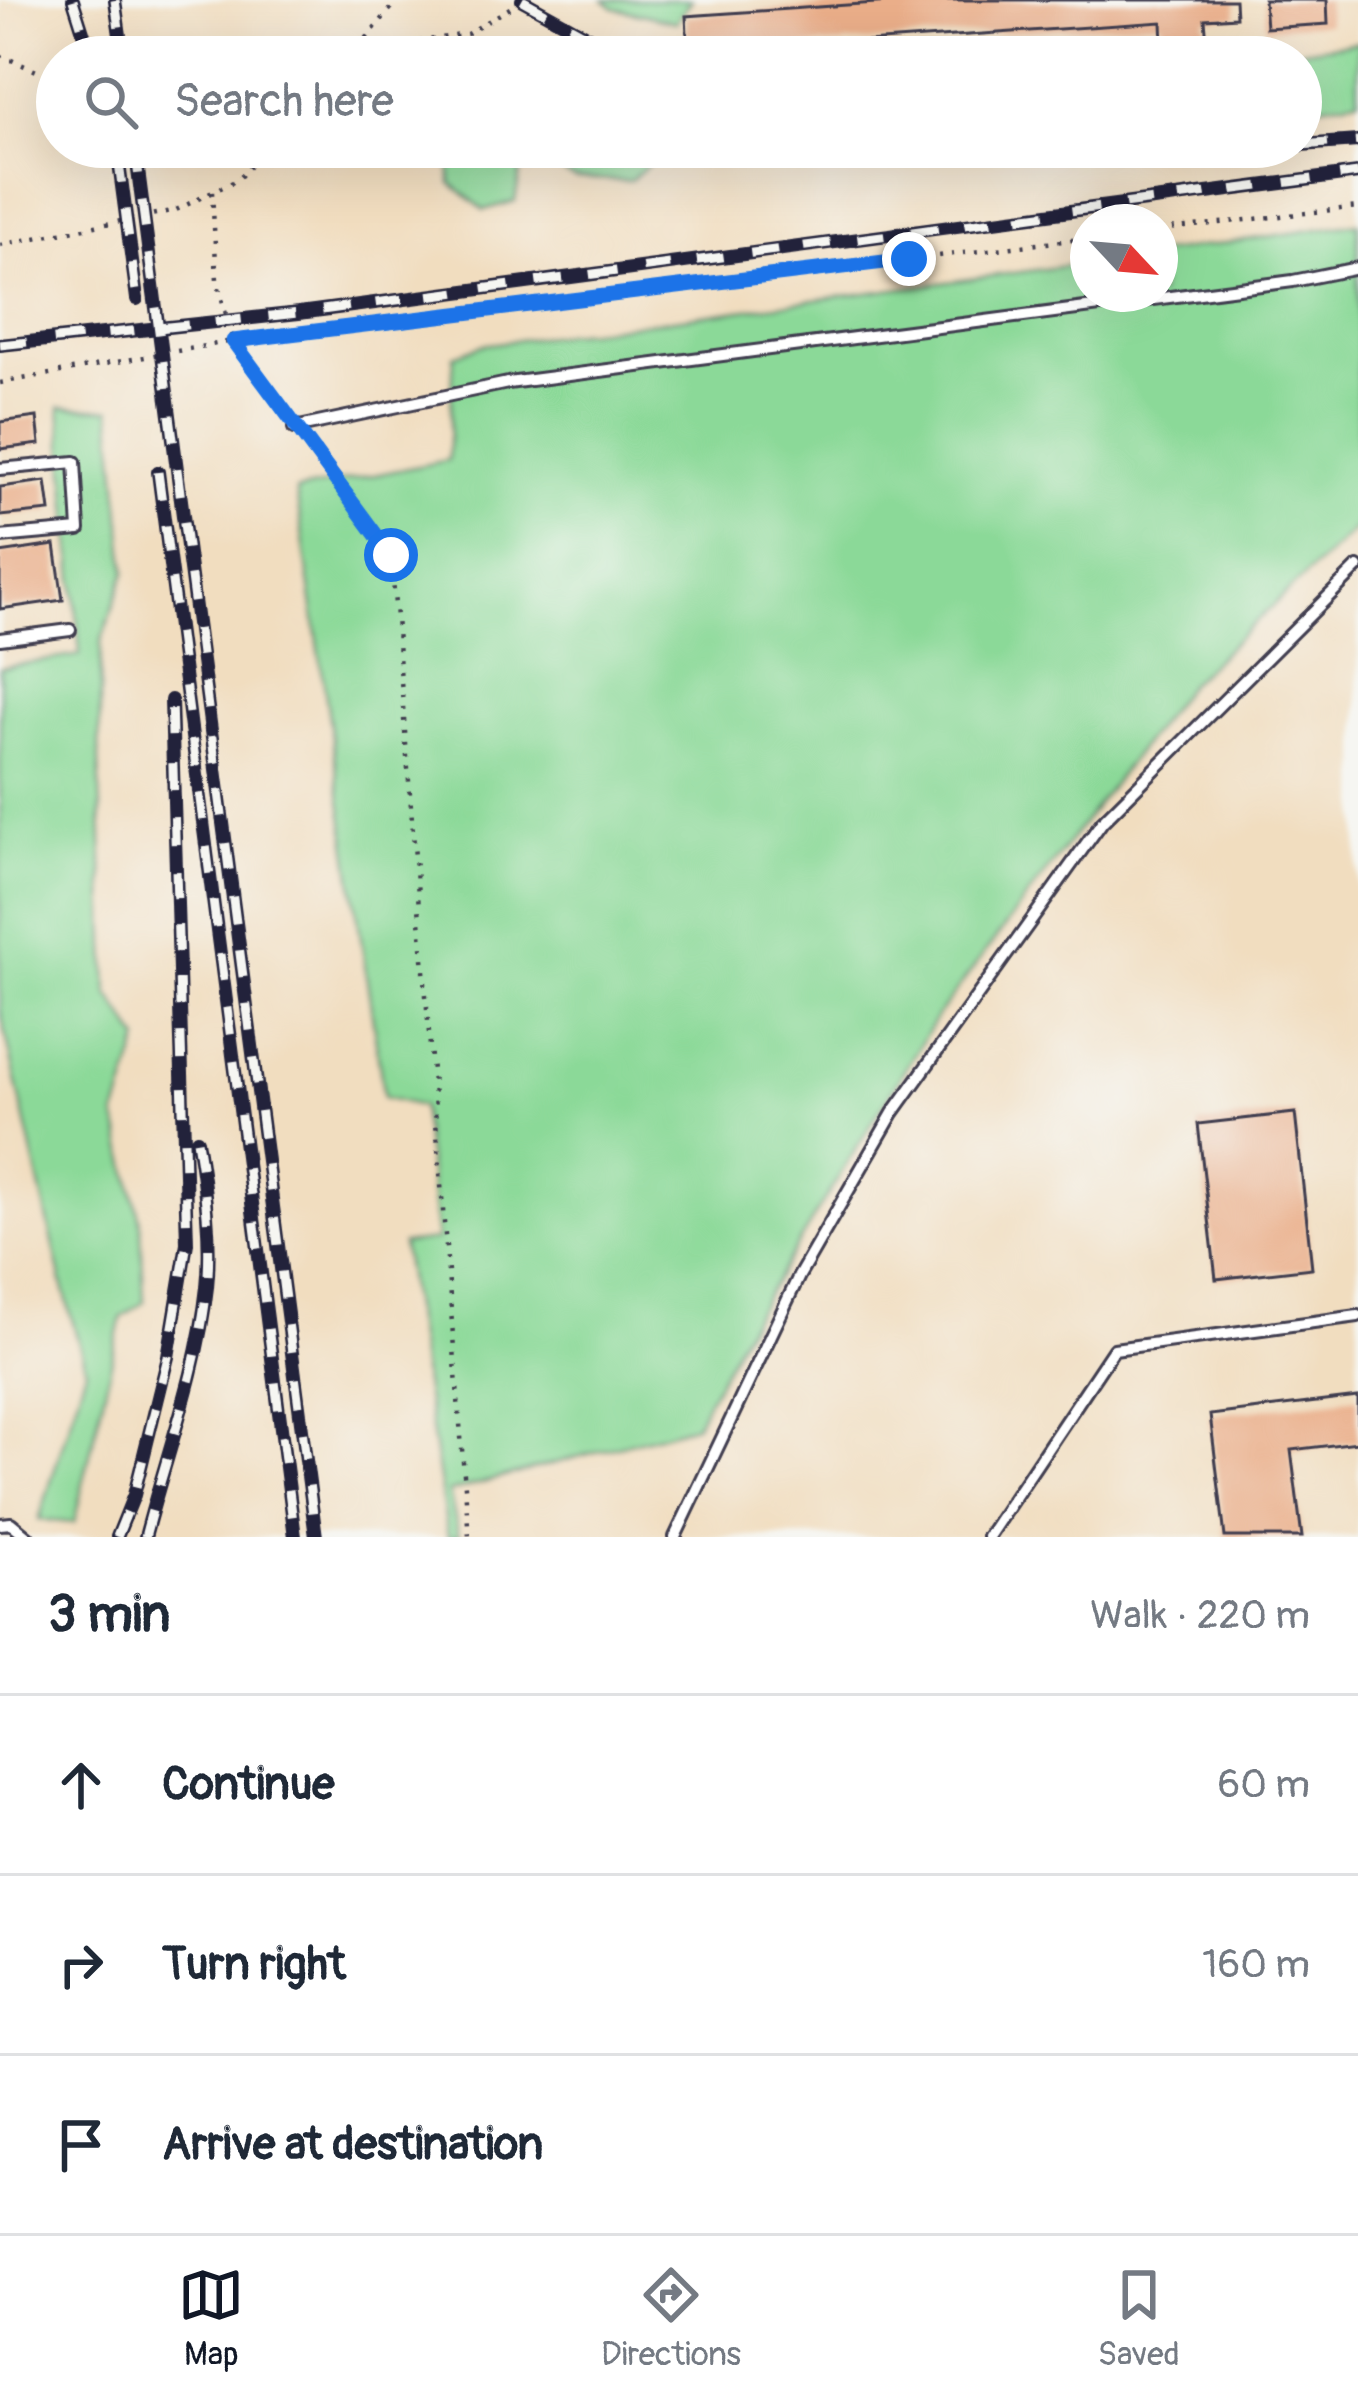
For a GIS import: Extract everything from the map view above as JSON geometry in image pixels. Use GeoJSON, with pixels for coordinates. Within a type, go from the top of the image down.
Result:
{"type":"FeatureCollection","features":[{"type":"Feature","properties":{"kind":"lane"},"geometry":{"type":"LineString","coordinates":[[294,428],[508,383],[1269,284],[1358,268]]}},
{"type":"Feature","properties":{"kind":"lane"},"geometry":{"type":"LineString","coordinates":[[0,469],[75,461],[79,530],[0,537]]}},
{"type":"Feature","properties":{"kind":"lane"},"geometry":{"type":"LineString","coordinates":[[675,1537],[800,1276],[907,1094],[1102,823],[1358,567]]}},
{"type":"Feature","properties":{"kind":"lane"},"geometry":{"type":"LineString","coordinates":[[0,639],[70,630]]}},
{"type":"Feature","properties":{"kind":"lane"},"geometry":{"type":"LineString","coordinates":[[988,1537],[1114,1349],[1358,1316]]}},
{"type":"Feature","properties":{"kind":"lane"},"geometry":{"type":"LineString","coordinates":[[0,1524],[11,1523],[28,1537]]}},
{"type":"Feature","properties":{"kind":"path"},"geometry":{"type":"LineString","coordinates":[[368,36],[398,0]]}},
{"type":"Feature","properties":{"kind":"path"},"geometry":{"type":"LineString","coordinates":[[456,36],[467,34],[523,0]]}},
{"type":"Feature","properties":{"kind":"path"},"geometry":{"type":"LineString","coordinates":[[0,55],[36,71]]}},
{"type":"Feature","properties":{"kind":"path"},"geometry":{"type":"LineString","coordinates":[[0,245],[176,210],[237,180],[248,168]]}},
{"type":"Feature","properties":{"kind":"path"},"geometry":{"type":"LineString","coordinates":[[212,192],[217,280],[233,341],[391,555],[469,1537]]}},
{"type":"Feature","properties":{"kind":"path"},"geometry":{"type":"LineString","coordinates":[[1178,228],[1358,207]]}},
{"type":"Feature","properties":{"kind":"path"},"geometry":{"type":"LineString","coordinates":[[0,383],[233,341],[1070,240]]}},
{"type":"Feature","properties":{"kind":"green space"},"geometry":{"type":"Polygon","coordinates":[[[604,0],[691,0],[676,22],[614,8],[604,0]]]}},
{"type":"Feature","properties":{"kind":"green space"},"geometry":{"type":"Polygon","coordinates":[[[1358,42],[1358,99],[1322,105],[1322,47],[1358,42]]]}},
{"type":"Feature","properties":{"kind":"green space"},"geometry":{"type":"Polygon","coordinates":[[[451,168],[521,168],[515,201],[484,210],[451,183],[451,168]]]}},
{"type":"Feature","properties":{"kind":"green space"},"geometry":{"type":"Polygon","coordinates":[[[555,168],[644,168],[630,181],[574,178],[555,168]]]}},
{"type":"Feature","properties":{"kind":"green space"},"geometry":{"type":"Polygon","coordinates":[[[1358,223],[1358,526],[1187,686],[938,1015],[742,1335],[695,1425],[449,1492],[459,1537],[448,1537],[402,1244],[437,1240],[421,1106],[384,1097],[296,491],[448,460],[454,355],[482,345],[1070,265],[1070,312],[1178,312],[1178,250],[1358,223]]]}},
{"type":"Feature","properties":{"kind":"green space"},"geometry":{"type":"Polygon","coordinates":[[[60,407],[111,409],[126,571],[101,642],[99,759],[108,993],[140,1040],[116,1116],[141,1226],[144,1302],[122,1317],[74,1523],[39,1520],[86,1369],[0,1009],[0,668],[80,655],[60,407]]]}},
{"type":"Feature","properties":{"kind":"building"},"geometry":{"type":"Polygon","coordinates":[[[920,0],[1235,0],[1236,17],[1205,19],[1206,36],[1163,36],[1162,22],[955,36],[687,36],[686,16],[920,0]]]}},
{"type":"Feature","properties":{"kind":"building"},"geometry":{"type":"Polygon","coordinates":[[[1264,0],[1327,0],[1328,24],[1266,28],[1264,0]]]}},
{"type":"Feature","properties":{"kind":"building"},"geometry":{"type":"Polygon","coordinates":[[[37,417],[40,444],[0,449],[0,422],[37,417]]]}},
{"type":"Feature","properties":{"kind":"building"},"geometry":{"type":"Polygon","coordinates":[[[46,481],[50,511],[0,516],[0,487],[46,481]]]}},
{"type":"Feature","properties":{"kind":"building"},"geometry":{"type":"Polygon","coordinates":[[[55,545],[63,600],[0,609],[0,553],[55,545]]]}},
{"type":"Feature","properties":{"kind":"building"},"geometry":{"type":"Polygon","coordinates":[[[1295,1113],[1312,1268],[1216,1279],[1198,1124],[1295,1113]]]}},
{"type":"Feature","properties":{"kind":"building"},"geometry":{"type":"Polygon","coordinates":[[[1358,1397],[1358,1442],[1291,1450],[1302,1537],[1225,1537],[1210,1415],[1358,1397]]]}},
{"type":"Feature","properties":{"kind":"railway"},"geometry":{"type":"LineString","coordinates":[[73,0],[84,36]]}},
{"type":"Feature","properties":{"kind":"railway"},"geometry":{"type":"LineString","coordinates":[[115,0],[120,36]]}},
{"type":"Feature","properties":{"kind":"railway"},"geometry":{"type":"LineString","coordinates":[[522,0],[587,36]]}},
{"type":"Feature","properties":{"kind":"railway"},"geometry":{"type":"LineString","coordinates":[[1322,144],[1358,141]]}},
{"type":"Feature","properties":{"kind":"railway"},"geometry":{"type":"LineString","coordinates":[[120,168],[137,299]]}},
{"type":"Feature","properties":{"kind":"railway"},"geometry":{"type":"LineString","coordinates":[[138,168],[316,1537]]}},
{"type":"Feature","properties":{"kind":"railway"},"geometry":{"type":"LineString","coordinates":[[0,345],[299,313],[1358,173]]}},
{"type":"Feature","properties":{"kind":"railway"},"geometry":{"type":"LineString","coordinates":[[158,472],[295,1537]]}},
{"type":"Feature","properties":{"kind":"railway"},"geometry":{"type":"LineString","coordinates":[[117,1537],[134,1495],[168,1357],[187,1243],[171,700]]}},
{"type":"Feature","properties":{"kind":"railway"},"geometry":{"type":"LineString","coordinates":[[145,1537],[203,1319],[208,1232],[197,1140]]}},
{"type":"Feature","properties":{"kind":"route"},"geometry":{"type":"LineString","coordinates":[[391,555],[233,341],[909,259]]}}]}
